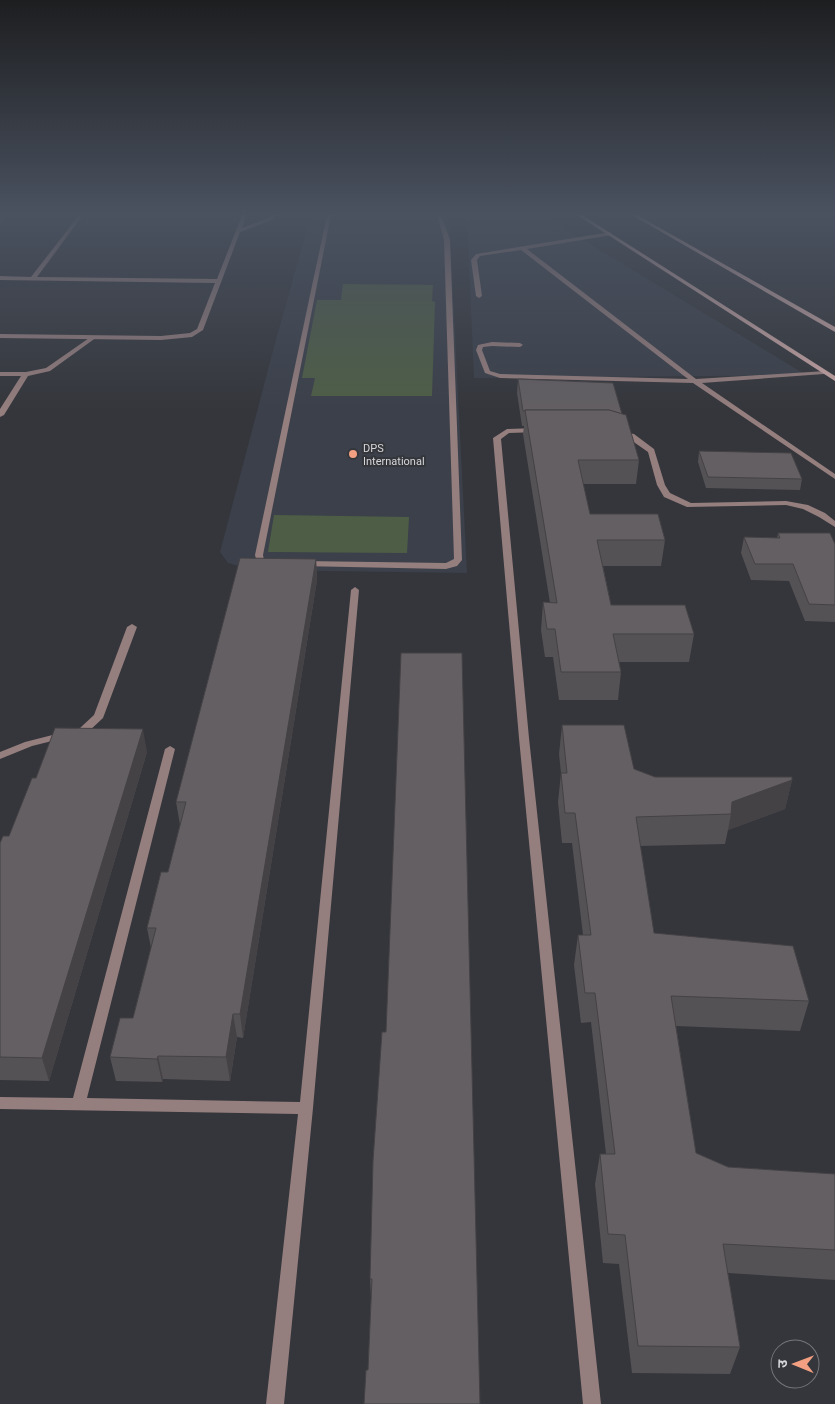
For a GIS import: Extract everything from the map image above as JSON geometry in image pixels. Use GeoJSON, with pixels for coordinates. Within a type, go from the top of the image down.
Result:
{"type":"FeatureCollection","features":[{"type":"Feature","properties":{"kind":"main road"},"geometry":{"type":"LineString","coordinates":[[682,281],[835,379]]}},
{"type":"Feature","properties":{"kind":"main road"},"geometry":{"type":"LineString","coordinates":[[749,281],[835,330]]}},
{"type":"Feature","properties":{"kind":"street"},"geometry":{"type":"LineString","coordinates":[[0,336],[161,338],[192,335],[200,330],[218,281],[188,281]]}},
{"type":"Feature","properties":{"kind":"street"},"geometry":{"type":"LineString","coordinates":[[277,564],[260,561],[259,556],[316,281]]}},
{"type":"Feature","properties":{"kind":"street"},"geometry":{"type":"LineString","coordinates":[[297,564],[446,566],[454,564],[458,560],[448,281]]}},
{"type":"Feature","properties":{"kind":"street"},"geometry":{"type":"LineString","coordinates":[[477,281],[479,296]]}},
{"type":"Feature","properties":{"kind":"street"},"geometry":{"type":"LineString","coordinates":[[564,281],[695,381],[835,477]]}},
{"type":"Feature","properties":{"kind":"street"},"geometry":{"type":"LineString","coordinates":[[0,374],[26,374],[48,370],[94,337]]}},
{"type":"Feature","properties":{"kind":"street"},"geometry":{"type":"LineString","coordinates":[[520,345],[492,344],[480,346],[479,350],[487,372],[500,376],[695,381],[824,372]]}},
{"type":"Feature","properties":{"kind":"street"},"geometry":{"type":"LineString","coordinates":[[0,415],[26,374]]}},
{"type":"Feature","properties":{"kind":"street"},"geometry":{"type":"LineString","coordinates":[[547,430],[507,431],[497,438],[524,738],[592,1404]]}},
{"type":"Feature","properties":{"kind":"street"},"geometry":{"type":"LineString","coordinates":[[615,432],[631,436],[651,451],[661,486],[667,495],[690,505],[786,503],[805,507],[822,515],[835,525]]}},
{"type":"Feature","properties":{"kind":"street"},"geometry":{"type":"LineString","coordinates":[[275,1404],[306,1108],[355,590]]}},
{"type":"Feature","properties":{"kind":"street"},"geometry":{"type":"LineString","coordinates":[[0,756],[29,744],[84,730],[99,716],[132,627]]}},
{"type":"Feature","properties":{"kind":"street"},"geometry":{"type":"LineString","coordinates":[[78,1104],[170,749]]}},
{"type":"Feature","properties":{"kind":"street"},"geometry":{"type":"LineString","coordinates":[[0,1103],[306,1108]]}},
{"type":"Feature","properties":{"kind":"shaded area","name":"DPS International"},"geometry":{"type":"Polygon","coordinates":[[[293,281],[452,281],[467,573],[253,570],[228,563],[220,552],[293,281]]]}},
{"type":"Feature","properties":{"kind":"shaded area"},"geometry":{"type":"Polygon","coordinates":[[[470,281],[650,281],[806,375],[474,378],[470,281]]]}},
{"type":"Feature","properties":{"kind":"green space"},"geometry":{"type":"Polygon","coordinates":[[[343,284],[433,285],[432,301],[435,302],[432,396],[311,396],[315,378],[302,378],[317,300],[341,300],[343,284]]]}},
{"type":"Feature","properties":{"kind":"green space"},"geometry":{"type":"Polygon","coordinates":[[[274,515],[409,517],[407,553],[268,552],[274,515]]]}},
{"type":"Feature","properties":{"kind":"building"},"geometry":{"type":"Polygon","coordinates":[[[518,379],[613,383],[622,414],[609,410],[523,411],[518,379]]]}},
{"type":"Feature","properties":{"kind":"building"},"geometry":{"type":"Polygon","coordinates":[[[525,410],[609,410],[626,415],[639,460],[578,460],[590,514],[658,514],[665,540],[597,540],[611,605],[685,605],[694,634],[613,634],[621,672],[561,672],[555,629],[547,629],[543,602],[557,603],[525,410]]]}},
{"type":"Feature","properties":{"kind":"building"},"geometry":{"type":"Polygon","coordinates":[[[699,451],[791,453],[802,479],[708,477],[699,451]]]}},
{"type":"Feature","properties":{"kind":"building"},"geometry":{"type":"Polygon","coordinates":[[[778,533],[830,533],[835,544],[835,605],[809,604],[793,564],[755,564],[744,537],[780,538],[778,533]]]}},
{"type":"Feature","properties":{"kind":"building"},"geometry":{"type":"Polygon","coordinates":[[[240,558],[316,559],[240,1014],[233,1014],[226,1057],[158,1056],[157,1059],[110,1057],[120,1018],[133,1018],[156,928],[147,928],[161,872],[168,872],[186,802],[176,802],[240,558]]]}},
{"type":"Feature","properties":{"kind":"building"},"geometry":{"type":"Polygon","coordinates":[[[401,653],[462,653],[480,1404],[364,1404],[366,1370],[368,1370],[372,1279],[370,1279],[373,1161],[382,1032],[386,1032],[401,653]]]}},
{"type":"Feature","properties":{"kind":"building"},"geometry":{"type":"Polygon","coordinates":[[[562,725],[624,725],[634,769],[655,777],[792,777],[792,780],[732,802],[731,814],[636,817],[654,933],[793,946],[809,1001],[671,996],[696,1153],[728,1167],[835,1174],[835,1250],[723,1244],[740,1347],[638,1346],[625,1235],[608,1234],[600,1154],[615,1154],[595,993],[585,993],[578,935],[591,935],[575,813],[565,813],[561,773],[567,773],[562,725]]]}},
{"type":"Feature","properties":{"kind":"building"},"geometry":{"type":"Polygon","coordinates":[[[55,728],[143,729],[42,1058],[0,1057],[0,843],[3,836],[9,836],[32,778],[36,778],[55,728]]]}},
{"type":"Feature","properties":{"kind":"place","name":"DPS International"},"geometry":{"type":"Point","coordinates":[353,454]}}]}
